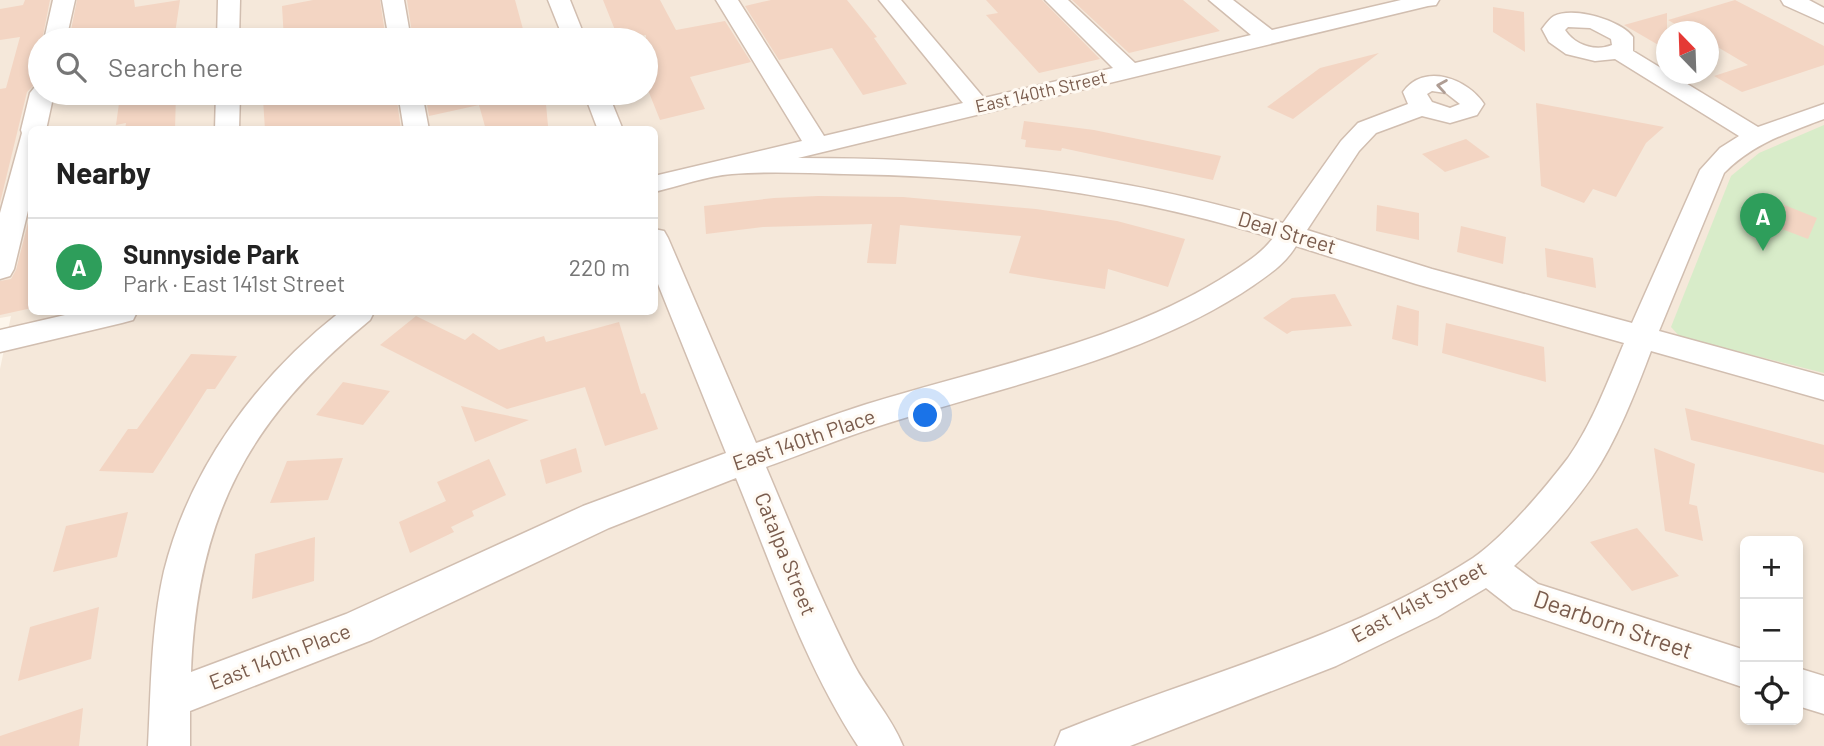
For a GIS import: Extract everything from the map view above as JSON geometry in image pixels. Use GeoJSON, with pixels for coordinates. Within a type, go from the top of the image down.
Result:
{"type":"FeatureCollection","features":[{"type":"Feature","properties":{"kind":"street"},"geometry":{"type":"LineString","coordinates":[[58,28],[64,0]]}},
{"type":"Feature","properties":{"kind":"street"},"geometry":{"type":"LineString","coordinates":[[228,28],[229,0]]}},
{"type":"Feature","properties":{"kind":"street"},"geometry":{"type":"LineString","coordinates":[[393,0],[398,28]]}},
{"type":"Feature","properties":{"kind":"street"},"geometry":{"type":"LineString","coordinates":[[559,0],[570,28]]}},
{"type":"Feature","properties":{"kind":"street"},"geometry":{"type":"LineString","coordinates":[[727,0],[818,146]]}},
{"type":"Feature","properties":{"kind":"street"},"geometry":{"type":"LineString","coordinates":[[890,0],[979,107]]}},
{"type":"Feature","properties":{"kind":"street"},"geometry":{"type":"LineString","coordinates":[[1056,0],[1130,71]]}},
{"type":"Feature","properties":{"kind":"street"},"geometry":{"type":"LineString","coordinates":[[1220,0],[1269,38]]}},
{"type":"Feature","properties":{"kind":"street","name":"East 140th Street"},"geometry":{"type":"LineString","coordinates":[[658,183],[1269,38],[1391,4],[1428,0]]}},
{"type":"Feature","properties":{"kind":"street"},"geometry":{"type":"LineString","coordinates":[[1792,0],[1824,16]]}},
{"type":"Feature","properties":{"kind":"street"},"geometry":{"type":"LineString","coordinates":[[1619,52],[1756,136]]}},
{"type":"Feature","properties":{"kind":"street"},"geometry":{"type":"LineString","coordinates":[[34,126],[39,105]]}},
{"type":"Feature","properties":{"kind":"street"},"geometry":{"type":"LineString","coordinates":[[227,126],[228,105]]}},
{"type":"Feature","properties":{"kind":"street"},"geometry":{"type":"LineString","coordinates":[[412,105],[416,126]]}},
{"type":"Feature","properties":{"kind":"street"},"geometry":{"type":"LineString","coordinates":[[601,105],[609,126]]}},
{"type":"Feature","properties":{"kind":"street","name":"East 140th Place"},"geometry":{"type":"LineString","coordinates":[[171,699],[298,652],[596,517],[746,460],[867,417],[1084,352],[1138,332],[1228,288],[1275,256],[1358,136],[1378,122],[1423,107]]}},
{"type":"Feature","properties":{"kind":"street","name":"East 141st Street"},"geometry":{"type":"LineString","coordinates":[[1076,746],[1322,653],[1424,605],[1488,568],[1533,525],[1581,466],[1617,397],[1713,170],[1756,136],[1824,111]]}},
{"type":"Feature","properties":{"kind":"street"},"geometry":{"type":"LineString","coordinates":[[0,269],[28,154]]}},
{"type":"Feature","properties":{"kind":"street","name":"Deal Street"},"geometry":{"type":"LineString","coordinates":[[734,166],[880,165],[1019,174],[1115,189],[1177,202],[1290,233],[1402,270],[1824,388]]}},
{"type":"Feature","properties":{"kind":"street","name":"Catalpa Street"},"geometry":{"type":"LineString","coordinates":[[658,247],[819,636],[850,699],[882,746]]}},
{"type":"Feature","properties":{"kind":"street"},"geometry":{"type":"LineString","coordinates":[[0,341],[109,315]]}},
{"type":"Feature","properties":{"kind":"street"},"geometry":{"type":"LineString","coordinates":[[169,746],[175,622],[183,571],[194,531],[212,490],[259,412],[285,378],[310,352],[355,315]]}},
{"type":"Feature","properties":{"kind":"street","name":"Dearborn Street"},"geometry":{"type":"LineString","coordinates":[[1488,568],[1526,597],[1740,667]]}},
{"type":"Feature","properties":{"kind":"street"},"geometry":{"type":"LineString","coordinates":[[1803,689],[1824,695]]}},
{"type":"Feature","properties":{"kind":"shaded area"},"geometry":{"type":"Polygon","coordinates":[[[0,0],[1824,0],[1824,746],[0,746],[0,369],[11,316],[0,318],[0,0]]]}},
{"type":"Feature","properties":{"kind":"green space"},"geometry":{"type":"Polygon","coordinates":[[[1824,125],[1824,373],[1680,337],[1671,327],[1731,176],[1759,153],[1824,125]]]}},
{"type":"Feature","properties":{"kind":"building"},"geometry":{"type":"Polygon","coordinates":[[[25,0],[50,0],[44,28],[28,28],[28,91],[0,203],[0,89],[6,88],[20,37],[0,40],[0,9],[23,5],[25,0]]]}},
{"type":"Feature","properties":{"kind":"building"},"geometry":{"type":"Polygon","coordinates":[[[77,0],[134,0],[135,7],[180,0],[176,28],[71,28],[77,0]]]}},
{"type":"Feature","properties":{"kind":"building"},"geometry":{"type":"Polygon","coordinates":[[[313,0],[380,0],[384,28],[283,28],[282,6],[313,0]]]}},
{"type":"Feature","properties":{"kind":"building"},"geometry":{"type":"Polygon","coordinates":[[[407,0],[515,0],[523,28],[411,28],[407,0]]]}},
{"type":"Feature","properties":{"kind":"building"},"geometry":{"type":"Polygon","coordinates":[[[603,0],[660,0],[676,30],[725,21],[751,62],[690,77],[705,109],[660,120],[654,105],[658,105],[658,28],[614,28],[603,0]]]}},
{"type":"Feature","properties":{"kind":"building"},"geometry":{"type":"Polygon","coordinates":[[[771,0],[847,0],[877,37],[874,38],[907,84],[863,95],[832,48],[779,60],[745,6],[771,0]]]}},
{"type":"Feature","properties":{"kind":"building"},"geometry":{"type":"Polygon","coordinates":[[[986,0],[1042,0],[1100,59],[1039,73],[986,15],[998,13],[986,0]]]}},
{"type":"Feature","properties":{"kind":"building"},"geometry":{"type":"Polygon","coordinates":[[[1072,0],[1183,0],[1220,31],[1129,53],[1072,0]]]}},
{"type":"Feature","properties":{"kind":"building"},"geometry":{"type":"Polygon","coordinates":[[[1735,0],[1824,46],[1824,65],[1742,92],[1719,79],[1719,74],[1748,65],[1719,48],[1719,21],[1668,20],[1735,0]]]}},
{"type":"Feature","properties":{"kind":"building"},"geometry":{"type":"Polygon","coordinates":[[[1493,7],[1524,12],[1525,52],[1493,32],[1493,7]]]}},
{"type":"Feature","properties":{"kind":"building"},"geometry":{"type":"Polygon","coordinates":[[[1667,13],[1667,21],[1656,21],[1656,44],[1624,25],[1667,13]]]}},
{"type":"Feature","properties":{"kind":"building"},"geometry":{"type":"Polygon","coordinates":[[[1379,53],[1293,119],[1267,107],[1320,68],[1379,53]]]}},
{"type":"Feature","properties":{"kind":"building"},"geometry":{"type":"Polygon","coordinates":[[[1536,103],[1664,127],[1646,143],[1616,197],[1593,189],[1584,203],[1541,186],[1536,103]]]}},
{"type":"Feature","properties":{"kind":"building"},"geometry":{"type":"Polygon","coordinates":[[[119,105],[176,105],[175,126],[126,126],[126,123],[116,125],[119,105]]]}},
{"type":"Feature","properties":{"kind":"building"},"geometry":{"type":"Polygon","coordinates":[[[263,105],[398,105],[400,126],[265,126],[263,105]]]}},
{"type":"Feature","properties":{"kind":"building"},"geometry":{"type":"Polygon","coordinates":[[[427,105],[479,105],[429,116],[427,105]]]}},
{"type":"Feature","properties":{"kind":"building"},"geometry":{"type":"Polygon","coordinates":[[[479,105],[546,105],[548,126],[485,126],[479,105]]]}},
{"type":"Feature","properties":{"kind":"building"},"geometry":{"type":"Polygon","coordinates":[[[1024,121],[1094,130],[1221,156],[1213,180],[1062,148],[1061,151],[1025,147],[1026,140],[1021,139],[1024,121]]]}},
{"type":"Feature","properties":{"kind":"building"},"geometry":{"type":"Polygon","coordinates":[[[1466,139],[1490,157],[1445,172],[1422,154],[1466,139]]]}},
{"type":"Feature","properties":{"kind":"building"},"geometry":{"type":"Polygon","coordinates":[[[818,196],[903,197],[1036,209],[1117,221],[1185,239],[1168,287],[1108,269],[1105,289],[1009,273],[1021,236],[900,225],[896,264],[867,263],[872,224],[763,227],[706,234],[704,206],[818,196]]]}},
{"type":"Feature","properties":{"kind":"building"},"geometry":{"type":"Polygon","coordinates":[[[1764,197],[1817,218],[1808,239],[1753,218],[1764,197]]]}},
{"type":"Feature","properties":{"kind":"building"},"geometry":{"type":"Polygon","coordinates":[[[1377,205],[1419,213],[1419,240],[1376,231],[1377,205]]]}},
{"type":"Feature","properties":{"kind":"building"},"geometry":{"type":"Polygon","coordinates":[[[28,223],[28,309],[0,315],[0,281],[11,279],[16,270],[28,223]]]}},
{"type":"Feature","properties":{"kind":"building"},"geometry":{"type":"Polygon","coordinates":[[[1461,226],[1506,237],[1503,264],[1457,252],[1461,226]]]}},
{"type":"Feature","properties":{"kind":"building"},"geometry":{"type":"Polygon","coordinates":[[[1545,248],[1593,258],[1596,288],[1547,277],[1545,248]]]}},
{"type":"Feature","properties":{"kind":"building"},"geometry":{"type":"Polygon","coordinates":[[[1335,294],[1352,326],[1292,331],[1287,334],[1263,318],[1292,298],[1335,294]]]}},
{"type":"Feature","properties":{"kind":"building"},"geometry":{"type":"Polygon","coordinates":[[[1397,305],[1419,311],[1418,346],[1392,339],[1397,305]]]}},
{"type":"Feature","properties":{"kind":"building"},"geometry":{"type":"Polygon","coordinates":[[[416,316],[465,340],[473,333],[499,350],[544,336],[546,342],[619,322],[641,394],[645,393],[658,429],[605,446],[585,387],[507,409],[380,345],[416,316]]]}},
{"type":"Feature","properties":{"kind":"building"},"geometry":{"type":"Polygon","coordinates":[[[1446,323],[1544,347],[1546,382],[1442,353],[1446,323]]]}},
{"type":"Feature","properties":{"kind":"building"},"geometry":{"type":"Polygon","coordinates":[[[191,354],[237,356],[215,389],[207,389],[153,473],[99,471],[128,429],[137,429],[191,354]]]}},
{"type":"Feature","properties":{"kind":"building"},"geometry":{"type":"Polygon","coordinates":[[[343,382],[390,391],[363,425],[316,415],[343,382]]]}},
{"type":"Feature","properties":{"kind":"building"},"geometry":{"type":"Polygon","coordinates":[[[461,406],[529,420],[475,442],[461,406]]]}},
{"type":"Feature","properties":{"kind":"building"},"geometry":{"type":"Polygon","coordinates":[[[1685,408],[1824,445],[1824,473],[1691,440],[1685,408]]]}},
{"type":"Feature","properties":{"kind":"building"},"geometry":{"type":"Polygon","coordinates":[[[576,448],[582,472],[546,484],[540,460],[576,448]]]}},
{"type":"Feature","properties":{"kind":"building"},"geometry":{"type":"Polygon","coordinates":[[[1654,448],[1695,464],[1689,504],[1697,506],[1703,541],[1665,531],[1654,448]]]}},
{"type":"Feature","properties":{"kind":"building"},"geometry":{"type":"Polygon","coordinates":[[[343,458],[328,500],[270,503],[287,461],[343,458]]]}},
{"type":"Feature","properties":{"kind":"building"},"geometry":{"type":"Polygon","coordinates":[[[489,459],[506,495],[472,511],[474,516],[451,527],[454,532],[410,553],[399,522],[446,501],[437,482],[489,459]]]}},
{"type":"Feature","properties":{"kind":"building"},"geometry":{"type":"Polygon","coordinates":[[[128,512],[117,557],[53,572],[66,526],[128,512]]]}},
{"type":"Feature","properties":{"kind":"building"},"geometry":{"type":"Polygon","coordinates":[[[1637,528],[1679,576],[1632,591],[1590,542],[1637,528]]]}},
{"type":"Feature","properties":{"kind":"building"},"geometry":{"type":"Polygon","coordinates":[[[315,537],[314,581],[252,599],[255,554],[315,537]]]}},
{"type":"Feature","properties":{"kind":"building"},"geometry":{"type":"Polygon","coordinates":[[[99,607],[91,659],[18,681],[30,627],[99,607]]]}},
{"type":"Feature","properties":{"kind":"building"},"geometry":{"type":"Polygon","coordinates":[[[83,708],[79,746],[0,746],[0,736],[83,708]]]}},
{"type":"Feature","properties":{"kind":"place","name":"Sunnyside Park"},"geometry":{"type":"Point","coordinates":[1763,251]}}]}
